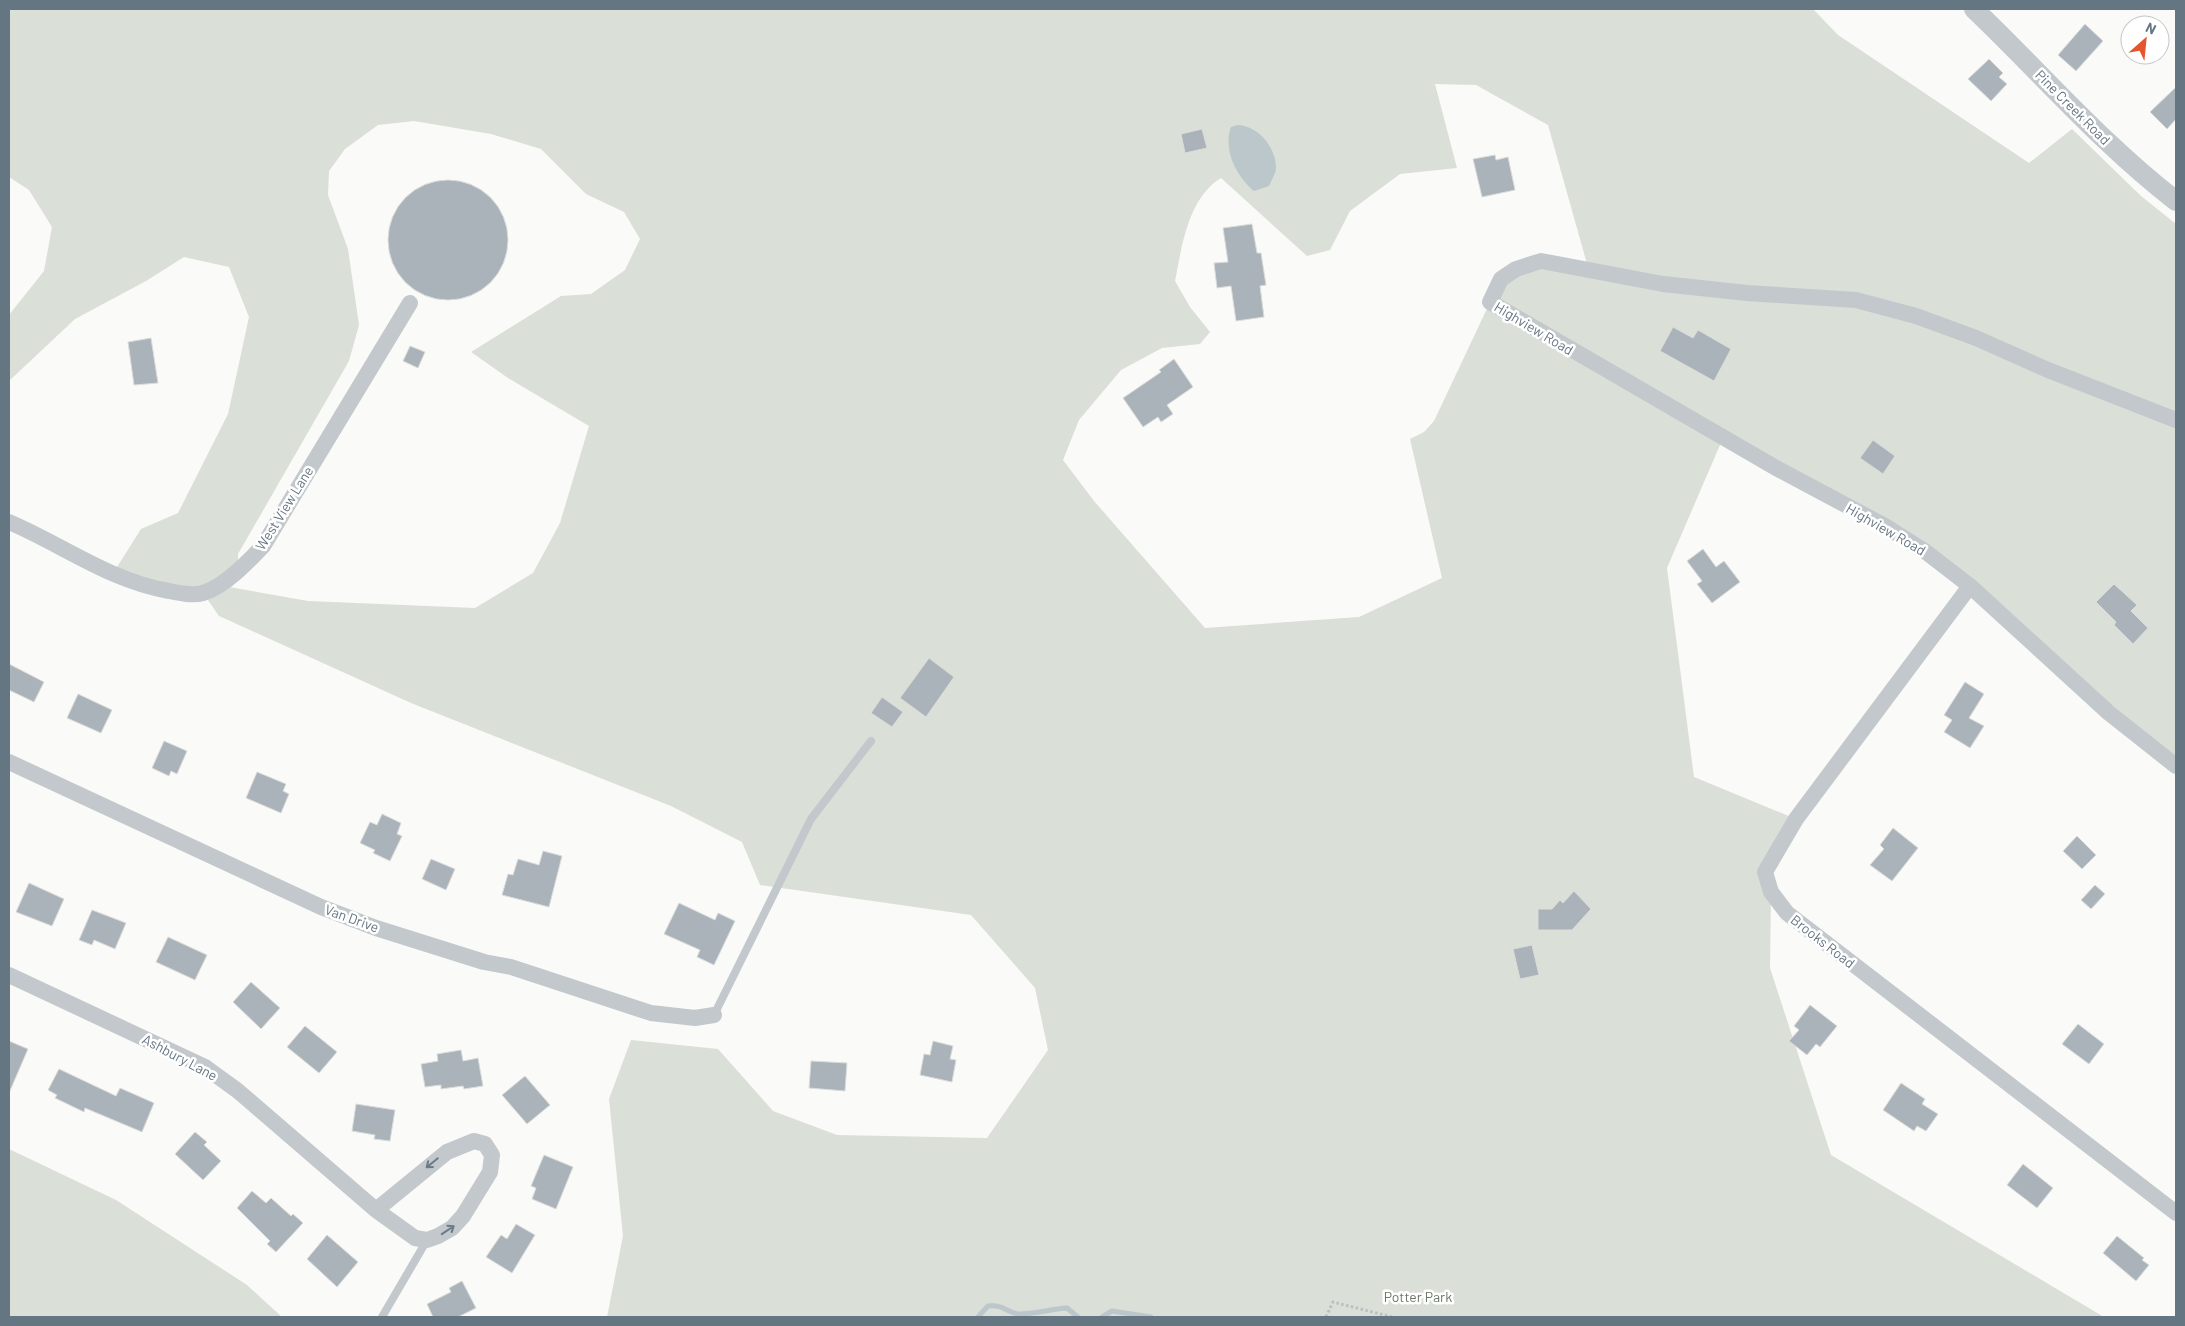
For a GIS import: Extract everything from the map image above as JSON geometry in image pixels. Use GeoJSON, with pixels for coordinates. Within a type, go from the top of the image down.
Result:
{"type":"FeatureCollection","features":[{"type":"Feature","properties":{"kind":"street","name":"Pine Creek Road"},"geometry":{"type":"LineString","coordinates":[[1974,9],[2019,52],[2083,120],[2142,175],[2176,202]]}},
{"type":"Feature","properties":{"kind":"street","name":"Highview Road"},"geometry":{"type":"LineString","coordinates":[[2176,420],[2048,370],[1976,338],[1916,316],[1856,300],[1802,295],[1747,293],[1663,284],[1541,261],[1516,269],[1501,279],[1490,302],[1778,469],[1885,526],[1926,552],[1970,586],[2109,713],[2176,766]]}},
{"type":"Feature","properties":{"kind":"street","name":"West View Lane"},"geometry":{"type":"LineString","coordinates":[[9,522],[112,575],[147,588],[182,594],[203,593],[238,570],[262,546],[410,303]]}},
{"type":"Feature","properties":{"kind":"street","name":"Brooks Road"},"geometry":{"type":"LineString","coordinates":[[1970,586],[1796,819],[1765,872],[1771,892],[1787,912],[2176,1213]]}},
{"type":"Feature","properties":{"kind":"street","name":"Van Drive"},"geometry":{"type":"LineString","coordinates":[[9,762],[320,907],[376,928],[484,962],[511,967],[651,1013],[695,1018],[714,1015]]}},
{"type":"Feature","properties":{"kind":"street","name":"Ashbury Lane"},"geometry":{"type":"LineString","coordinates":[[9,975],[205,1067],[238,1091],[376,1210],[415,1238],[427,1240]]}},
{"type":"Feature","properties":{"kind":"street"},"geometry":{"type":"LineString","coordinates":[[376,1210],[446,1152],[474,1141],[485,1144],[492,1155],[490,1172],[481,1189],[452,1228],[427,1240]]}},
{"type":"Feature","properties":{"kind":"lane"},"geometry":{"type":"LineString","coordinates":[[714,1015],[811,819],[871,741]]}},
{"type":"Feature","properties":{"kind":"lane"},"geometry":{"type":"LineString","coordinates":[[382,1317],[427,1240]]}},
{"type":"Feature","properties":{"kind":"path"},"geometry":{"type":"LineString","coordinates":[[1326,1317],[1333,1302],[1392,1317]]}},
{"type":"Feature","properties":{"kind":"green space","name":"Potter Park"},"geometry":{"type":"Polygon","coordinates":[[[9,9],[1813,9],[1838,35],[2029,163],[2072,129],[2141,196],[2176,224],[2176,759],[1970,586],[1723,438],[1667,568],[1694,777],[1796,819],[1776,850],[1771,892],[1770,968],[1831,1155],[2104,1317],[607,1317],[623,1236],[609,1099],[631,1040],[718,1049],[773,1111],[837,1135],[987,1138],[1048,1050],[1035,988],[971,915],[760,885],[742,842],[671,806],[411,703],[219,616],[203,593],[112,575],[141,529],[178,513],[228,414],[249,317],[229,267],[184,257],[146,281],[75,319],[9,381],[9,315],[44,271],[52,227],[29,190],[9,177],[9,9]],[[1435,84],[1457,168],[1400,174],[1350,211],[1330,250],[1307,256],[1221,178],[1210,187],[1201,198],[1188,224],[1175,281],[1190,307],[1210,332],[1200,344],[1162,348],[1121,370],[1079,420],[1063,460],[1094,501],[1205,628],[1359,617],[1442,578],[1410,439],[1424,432],[1434,421],[1501,279],[1541,261],[1589,271],[1548,125],[1476,85],[1435,84]],[[414,121],[378,125],[345,149],[329,171],[328,195],[348,249],[359,325],[349,361],[238,554],[238,570],[218,585],[308,601],[475,608],[533,573],[560,523],[589,426],[508,378],[471,352],[561,296],[591,294],[625,270],[640,239],[624,212],[586,194],[541,149],[491,134],[414,121]]]}},
{"type":"Feature","properties":{"kind":"green space"},"geometry":{"type":"Polygon","coordinates":[[[9,1149],[116,1200],[247,1285],[282,1317],[9,1317],[9,1149]]]}},
{"type":"Feature","properties":{"kind":"shaded area"},"geometry":{"type":"Polygon","coordinates":[[[1238,125],[1252,129],[1269,145],[1275,160],[1276,170],[1269,186],[1254,191],[1237,170],[1230,153],[1229,136],[1231,127],[1238,125]]]}},
{"type":"Feature","properties":{"kind":"building"},"geometry":{"type":"Polygon","coordinates":[[[2085,24],[2103,41],[2076,71],[2058,55],[2085,24]]]}},
{"type":"Feature","properties":{"kind":"building"},"geometry":{"type":"Polygon","coordinates":[[[1989,59],[2003,73],[1999,77],[2007,84],[1991,101],[1968,79],[1989,59]]]}},
{"type":"Feature","properties":{"kind":"building"},"geometry":{"type":"Polygon","coordinates":[[[2176,87],[2176,119],[2167,129],[2150,112],[2176,87]]]}},
{"type":"Feature","properties":{"kind":"building"},"geometry":{"type":"Polygon","coordinates":[[[1202,129],[1207,148],[1185,153],[1181,134],[1202,129]]]}},
{"type":"Feature","properties":{"kind":"building"},"geometry":{"type":"Polygon","coordinates":[[[1495,155],[1496,160],[1508,157],[1515,190],[1482,197],[1473,159],[1495,155]]]}},
{"type":"Feature","properties":{"kind":"building"},"geometry":{"type":"Polygon","coordinates":[[[448,180],[460,181],[471,185],[481,190],[490,198],[498,207],[503,217],[507,228],[507,252],[503,263],[498,273],[490,282],[481,290],[471,295],[460,299],[448,300],[436,299],[425,295],[415,290],[406,282],[398,273],[393,263],[389,252],[388,240],[389,228],[393,217],[398,207],[406,198],[415,190],[425,185],[436,181],[448,180]]]}},
{"type":"Feature","properties":{"kind":"building"},"geometry":{"type":"Polygon","coordinates":[[[1252,224],[1257,253],[1261,253],[1266,285],[1260,286],[1264,317],[1236,321],[1231,286],[1217,288],[1214,263],[1228,262],[1223,228],[1252,224]]]}},
{"type":"Feature","properties":{"kind":"building"},"geometry":{"type":"Polygon","coordinates":[[[1673,327],[1693,338],[1698,330],[1731,349],[1714,381],[1660,351],[1673,327]]]}},
{"type":"Feature","properties":{"kind":"building"},"geometry":{"type":"Polygon","coordinates":[[[151,338],[158,383],[134,385],[128,342],[151,338]]]}},
{"type":"Feature","properties":{"kind":"building"},"geometry":{"type":"Polygon","coordinates":[[[410,346],[425,352],[418,368],[403,361],[410,346]]]}},
{"type":"Feature","properties":{"kind":"building"},"geometry":{"type":"Polygon","coordinates":[[[1174,359],[1193,387],[1167,405],[1173,414],[1161,422],[1158,417],[1143,427],[1123,398],[1161,372],[1159,370],[1174,359]]]}},
{"type":"Feature","properties":{"kind":"building"},"geometry":{"type":"Polygon","coordinates":[[[1873,440],[1895,456],[1883,474],[1860,458],[1873,440]]]}},
{"type":"Feature","properties":{"kind":"building"},"geometry":{"type":"Polygon","coordinates":[[[1703,549],[1716,567],[1724,561],[1740,582],[1712,603],[1697,584],[1702,581],[1687,561],[1703,549]]]}},
{"type":"Feature","properties":{"kind":"building"},"geometry":{"type":"Polygon","coordinates":[[[2114,584],[2137,605],[2131,611],[2148,628],[2133,644],[2114,625],[2116,622],[2096,602],[2114,584]]]}},
{"type":"Feature","properties":{"kind":"building"},"geometry":{"type":"Polygon","coordinates":[[[929,658],[954,677],[926,717],[900,698],[929,658]]]}},
{"type":"Feature","properties":{"kind":"building"},"geometry":{"type":"Polygon","coordinates":[[[9,664],[44,682],[34,702],[9,690],[9,664]]]}},
{"type":"Feature","properties":{"kind":"building"},"geometry":{"type":"Polygon","coordinates":[[[1965,682],[1984,694],[1969,718],[1984,726],[1970,748],[1944,732],[1952,720],[1944,715],[1965,682]]]}},
{"type":"Feature","properties":{"kind":"building"},"geometry":{"type":"Polygon","coordinates":[[[78,694],[112,710],[101,733],[67,718],[78,694]]]}},
{"type":"Feature","properties":{"kind":"building"},"geometry":{"type":"Polygon","coordinates":[[[882,697],[903,712],[892,727],[871,713],[882,697]]]}},
{"type":"Feature","properties":{"kind":"building"},"geometry":{"type":"Polygon","coordinates":[[[164,741],[187,751],[177,774],[171,771],[169,776],[152,768],[164,741]]]}},
{"type":"Feature","properties":{"kind":"building"},"geometry":{"type":"Polygon","coordinates":[[[257,772],[286,784],[283,791],[289,794],[281,813],[246,798],[257,772]]]}},
{"type":"Feature","properties":{"kind":"building"},"geometry":{"type":"Polygon","coordinates":[[[382,814],[401,823],[397,834],[402,836],[390,861],[373,853],[375,850],[360,843],[370,822],[377,825],[382,814]]]}},
{"type":"Feature","properties":{"kind":"building"},"geometry":{"type":"Polygon","coordinates":[[[1893,828],[1918,848],[1892,881],[1870,865],[1884,849],[1880,845],[1893,828]]]}},
{"type":"Feature","properties":{"kind":"building"},"geometry":{"type":"Polygon","coordinates":[[[2077,836],[2096,855],[2082,869],[2063,851],[2077,836]]]}},
{"type":"Feature","properties":{"kind":"building"},"geometry":{"type":"Polygon","coordinates":[[[543,851],[562,856],[549,907],[502,895],[508,874],[513,875],[518,859],[539,865],[543,851]]]}},
{"type":"Feature","properties":{"kind":"building"},"geometry":{"type":"Polygon","coordinates":[[[431,859],[455,869],[446,890],[422,879],[431,859]]]}},
{"type":"Feature","properties":{"kind":"building"},"geometry":{"type":"Polygon","coordinates":[[[29,883],[64,899],[52,926],[16,912],[29,883]]]}},
{"type":"Feature","properties":{"kind":"building"},"geometry":{"type":"Polygon","coordinates":[[[2095,885],[2105,894],[2091,909],[2081,900],[2095,885]]]}},
{"type":"Feature","properties":{"kind":"building"},"geometry":{"type":"Polygon","coordinates":[[[1574,891],[1591,909],[1572,930],[1538,930],[1538,909],[1552,909],[1560,900],[1563,903],[1574,891]]]}},
{"type":"Feature","properties":{"kind":"building"},"geometry":{"type":"Polygon","coordinates":[[[679,903],[715,920],[718,913],[735,921],[714,965],[697,957],[700,950],[664,934],[679,903]]]}},
{"type":"Feature","properties":{"kind":"building"},"geometry":{"type":"Polygon","coordinates":[[[92,910],[126,923],[115,949],[94,940],[92,945],[79,940],[92,910]]]}},
{"type":"Feature","properties":{"kind":"building"},"geometry":{"type":"Polygon","coordinates":[[[168,937],[207,955],[195,980],[156,962],[168,937]]]}},
{"type":"Feature","properties":{"kind":"building"},"geometry":{"type":"Polygon","coordinates":[[[1532,945],[1539,975],[1520,979],[1513,949],[1532,945]]]}},
{"type":"Feature","properties":{"kind":"building"},"geometry":{"type":"Polygon","coordinates":[[[251,982],[280,1008],[261,1029],[233,1002],[251,982]]]}},
{"type":"Feature","properties":{"kind":"building"},"geometry":{"type":"Polygon","coordinates":[[[1810,1005],[1837,1026],[1820,1047],[1816,1044],[1807,1055],[1789,1041],[1799,1030],[1794,1026],[1810,1005]]]}},
{"type":"Feature","properties":{"kind":"building"},"geometry":{"type":"Polygon","coordinates":[[[2078,1024],[2104,1044],[2089,1064],[2062,1044],[2078,1024]]]}},
{"type":"Feature","properties":{"kind":"building"},"geometry":{"type":"Polygon","coordinates":[[[305,1026],[337,1052],[319,1073],[287,1047],[305,1026]]]}},
{"type":"Feature","properties":{"kind":"building"},"geometry":{"type":"Polygon","coordinates":[[[9,1041],[28,1049],[9,1093],[9,1041]]]}},
{"type":"Feature","properties":{"kind":"building"},"geometry":{"type":"Polygon","coordinates":[[[933,1041],[953,1046],[950,1059],[956,1060],[952,1082],[920,1075],[924,1054],[930,1055],[933,1041]]]}},
{"type":"Feature","properties":{"kind":"building"},"geometry":{"type":"Polygon","coordinates":[[[461,1050],[463,1061],[478,1058],[483,1086],[464,1089],[463,1086],[441,1089],[441,1085],[425,1087],[421,1064],[438,1061],[437,1054],[461,1050]]]}},
{"type":"Feature","properties":{"kind":"building"},"geometry":{"type":"Polygon","coordinates":[[[811,1061],[847,1063],[845,1091],[809,1088],[811,1061]]]}},
{"type":"Feature","properties":{"kind":"building"},"geometry":{"type":"Polygon","coordinates":[[[59,1069],[116,1096],[120,1088],[154,1103],[142,1132],[85,1108],[84,1112],[55,1098],[57,1095],[48,1090],[59,1069]]]}},
{"type":"Feature","properties":{"kind":"building"},"geometry":{"type":"Polygon","coordinates":[[[525,1076],[550,1105],[527,1124],[502,1095],[525,1076]]]}},
{"type":"Feature","properties":{"kind":"building"},"geometry":{"type":"Polygon","coordinates":[[[1901,1083],[1925,1099],[1922,1104],[1938,1114],[1926,1131],[1917,1126],[1914,1131],[1883,1110],[1901,1083]]]}},
{"type":"Feature","properties":{"kind":"building"},"geometry":{"type":"Polygon","coordinates":[[[356,1104],[395,1110],[390,1141],[374,1139],[375,1135],[352,1131],[356,1104]]]}},
{"type":"Feature","properties":{"kind":"building"},"geometry":{"type":"Polygon","coordinates":[[[195,1132],[207,1142],[204,1145],[221,1161],[203,1180],[175,1154],[195,1132]]]}},
{"type":"Feature","properties":{"kind":"building"},"geometry":{"type":"Polygon","coordinates":[[[544,1155],[573,1167],[556,1209],[532,1199],[536,1188],[531,1186],[544,1155]]]}},
{"type":"Feature","properties":{"kind":"building"},"geometry":{"type":"Polygon","coordinates":[[[2023,1164],[2053,1188],[2037,1208],[2007,1185],[2023,1164]]]}},
{"type":"Feature","properties":{"kind":"building"},"geometry":{"type":"Polygon","coordinates":[[[252,1191],[266,1203],[271,1198],[291,1216],[293,1214],[303,1223],[276,1252],[267,1244],[270,1241],[237,1208],[252,1191]]]}},
{"type":"Feature","properties":{"kind":"building"},"geometry":{"type":"Polygon","coordinates":[[[516,1224],[535,1235],[512,1273],[486,1257],[501,1235],[507,1239],[516,1224]]]}},
{"type":"Feature","properties":{"kind":"building"},"geometry":{"type":"Polygon","coordinates":[[[327,1235],[358,1262],[337,1287],[307,1259],[327,1235]]]}},
{"type":"Feature","properties":{"kind":"building"},"geometry":{"type":"Polygon","coordinates":[[[2117,1236],[2144,1258],[2142,1260],[2149,1265],[2136,1281],[2103,1253],[2117,1236]]]}},
{"type":"Feature","properties":{"kind":"building"},"geometry":{"type":"Polygon","coordinates":[[[462,1281],[476,1308],[458,1317],[433,1317],[427,1304],[451,1292],[449,1288],[462,1281]]]}},
{"type":"Feature","properties":{"kind":"waterway"},"geometry":{"type":"LineString","coordinates":[[978,1317],[988,1306],[1002,1307],[1019,1314],[1067,1308],[1078,1317]]}},
{"type":"Feature","properties":{"kind":"waterway"},"geometry":{"type":"LineString","coordinates":[[1102,1317],[1112,1311],[1151,1317]]}}]}
